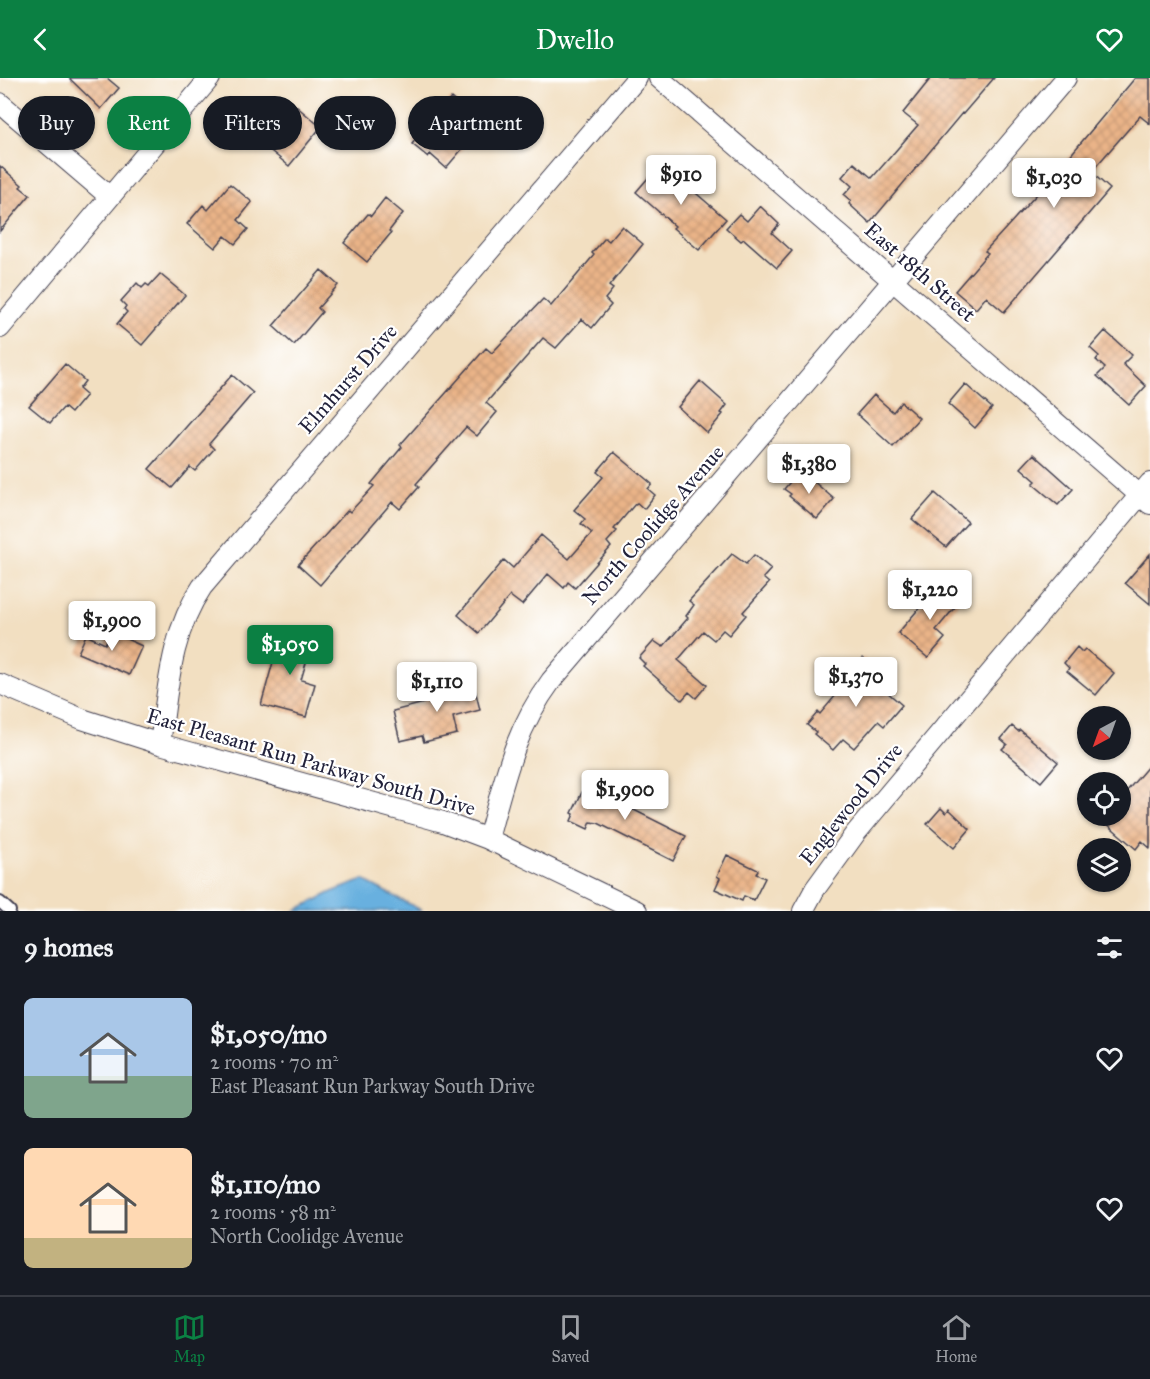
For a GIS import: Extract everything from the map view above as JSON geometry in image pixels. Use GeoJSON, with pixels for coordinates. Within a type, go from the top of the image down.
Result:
{"type":"FeatureCollection","features":[{"type":"Feature","properties":{"kind":"street"},"geometry":{"type":"LineString","coordinates":[[0,328],[210,78]]}},
{"type":"Feature","properties":{"kind":"street","name":"Elmhurst Drive"},"geometry":{"type":"LineString","coordinates":[[160,744],[178,633],[188,609],[202,587],[637,78]]}},
{"type":"Feature","properties":{"kind":"street","name":"East 18th Street"},"geometry":{"type":"LineString","coordinates":[[659,78],[894,281],[1147,494]]}},
{"type":"Feature","properties":{"kind":"street","name":"North Coolidge Avenue"},"geometry":{"type":"LineString","coordinates":[[488,839],[512,751],[525,722],[546,688],[1066,78]]}},
{"type":"Feature","properties":{"kind":"street"},"geometry":{"type":"LineString","coordinates":[[0,103],[110,197]]}},
{"type":"Feature","properties":{"kind":"street","name":"Englewood Drive"},"geometry":{"type":"LineString","coordinates":[[803,911],[814,889],[855,834],[1147,494]]}},
{"type":"Feature","properties":{"kind":"street","name":"East Pleasant Run Parkway South Drive"},"geometry":{"type":"LineString","coordinates":[[0,684],[82,719],[160,744],[443,822],[488,839],[637,911]]}},
{"type":"Feature","properties":{"kind":"lane"},"geometry":{"type":"LineString","coordinates":[[0,902],[10,911]]}},
{"type":"Feature","properties":{"kind":"water"},"geometry":{"type":"Polygon","coordinates":[[[363,880],[423,911],[294,911],[332,892],[363,880]]]}},
{"type":"Feature","properties":{"kind":"building"},"geometry":{"type":"Polygon","coordinates":[[[69,78],[107,78],[119,88],[112,96],[107,96],[107,102],[101,109],[95,103],[95,96],[88,96],[69,78]]]}},
{"type":"Feature","properties":{"kind":"building"},"geometry":{"type":"Polygon","coordinates":[[[931,78],[994,78],[870,223],[849,204],[851,201],[844,195],[852,186],[842,177],[854,163],[872,178],[918,125],[903,113],[931,78]]]}},
{"type":"Feature","properties":{"kind":"building"},"geometry":{"type":"Polygon","coordinates":[[[1135,78],[1150,78],[1150,124],[1140,116],[1091,172],[1110,189],[1004,312],[986,297],[976,309],[955,291],[988,253],[985,251],[1048,182],[1135,78]]]}},
{"type":"Feature","properties":{"kind":"building"},"geometry":{"type":"Polygon","coordinates":[[[302,111],[314,121],[314,136],[289,166],[270,150],[302,150],[302,111]]]}},
{"type":"Feature","properties":{"kind":"building"},"geometry":{"type":"Polygon","coordinates":[[[419,150],[461,150],[446,168],[430,154],[428,157],[419,150]]]}},
{"type":"Feature","properties":{"kind":"building"},"geometry":{"type":"Polygon","coordinates":[[[661,163],[726,219],[699,250],[636,192],[661,163]]]}},
{"type":"Feature","properties":{"kind":"building"},"geometry":{"type":"Polygon","coordinates":[[[0,166],[30,195],[0,231],[0,166]]]}},
{"type":"Feature","properties":{"kind":"building"},"geometry":{"type":"Polygon","coordinates":[[[230,184],[252,202],[238,220],[248,229],[235,244],[225,236],[215,248],[187,224],[203,205],[208,210],[230,184]]]}},
{"type":"Feature","properties":{"kind":"building"},"geometry":{"type":"Polygon","coordinates":[[[385,198],[403,213],[389,231],[391,233],[367,262],[344,243],[385,198]]]}},
{"type":"Feature","properties":{"kind":"building"},"geometry":{"type":"Polygon","coordinates":[[[760,206],[779,224],[772,233],[792,251],[777,268],[744,239],[741,241],[726,228],[739,214],[747,221],[760,206]]]}},
{"type":"Feature","properties":{"kind":"building"},"geometry":{"type":"Polygon","coordinates":[[[622,226],[643,244],[609,286],[613,289],[605,299],[611,305],[592,328],[582,319],[556,348],[543,338],[486,403],[497,412],[477,436],[466,427],[416,484],[419,487],[400,509],[392,502],[320,585],[298,565],[348,510],[350,512],[374,486],[371,484],[402,447],[400,445],[486,348],[492,353],[543,299],[551,306],[594,255],[592,253],[605,238],[609,241],[622,226]]]}},
{"type":"Feature","properties":{"kind":"building"},"geometry":{"type":"Polygon","coordinates":[[[321,270],[338,285],[318,308],[322,312],[294,345],[273,326],[321,270]]]}},
{"type":"Feature","properties":{"kind":"building"},"geometry":{"type":"Polygon","coordinates":[[[160,274],[185,295],[142,345],[117,324],[127,312],[124,309],[126,306],[121,301],[137,283],[142,288],[146,284],[149,286],[160,274]]]}},
{"type":"Feature","properties":{"kind":"building"},"geometry":{"type":"Polygon","coordinates":[[[1105,331],[1132,355],[1123,364],[1146,386],[1129,405],[1097,376],[1105,368],[1096,360],[1099,356],[1090,348],[1105,331]]]}},
{"type":"Feature","properties":{"kind":"building"},"geometry":{"type":"Polygon","coordinates":[[[65,364],[85,381],[79,389],[86,395],[71,413],[64,407],[50,423],[29,406],[65,364]]]}},
{"type":"Feature","properties":{"kind":"building"},"geometry":{"type":"Polygon","coordinates":[[[232,375],[253,393],[209,444],[214,449],[195,471],[190,467],[172,488],[149,469],[232,375]]]}},
{"type":"Feature","properties":{"kind":"building"},"geometry":{"type":"Polygon","coordinates":[[[700,381],[727,405],[721,413],[723,414],[707,433],[678,407],[700,381]]]}},
{"type":"Feature","properties":{"kind":"building"},"geometry":{"type":"Polygon","coordinates":[[[965,384],[992,408],[975,428],[948,404],[965,384]]]}},
{"type":"Feature","properties":{"kind":"building"},"geometry":{"type":"Polygon","coordinates":[[[874,395],[893,412],[901,402],[919,418],[893,447],[857,414],[874,395]]]}},
{"type":"Feature","properties":{"kind":"building"},"geometry":{"type":"Polygon","coordinates":[[[614,452],[652,484],[648,489],[655,495],[644,509],[637,503],[635,504],[614,529],[617,531],[607,542],[611,547],[575,588],[568,582],[564,588],[548,574],[522,605],[510,596],[479,633],[458,615],[504,560],[513,568],[541,535],[569,559],[592,533],[581,524],[585,519],[574,510],[603,477],[597,472],[614,452]]]}},
{"type":"Feature","properties":{"kind":"building"},"geometry":{"type":"Polygon","coordinates":[[[1034,454],[1073,489],[1058,505],[1033,484],[1036,481],[1021,468],[1034,454]]]}},
{"type":"Feature","properties":{"kind":"building"},"geometry":{"type":"Polygon","coordinates":[[[805,474],[834,499],[817,519],[789,496],[791,494],[784,489],[796,475],[801,479],[805,474]]]}},
{"type":"Feature","properties":{"kind":"building"},"geometry":{"type":"Polygon","coordinates":[[[935,493],[968,522],[946,547],[912,519],[935,493]]]}},
{"type":"Feature","properties":{"kind":"building"},"geometry":{"type":"Polygon","coordinates":[[[732,554],[746,564],[754,555],[771,569],[763,578],[769,583],[743,612],[746,615],[729,635],[723,630],[714,640],[703,631],[678,660],[707,685],[696,698],[689,692],[682,700],[643,666],[645,664],[639,658],[654,641],[663,647],[688,618],[686,616],[694,605],[689,601],[732,554]]]}},
{"type":"Feature","properties":{"kind":"building"},"geometry":{"type":"Polygon","coordinates":[[[1150,554],[1150,604],[1125,583],[1150,554]]]}},
{"type":"Feature","properties":{"kind":"building"},"geometry":{"type":"Polygon","coordinates":[[[940,584],[960,601],[936,630],[945,638],[928,658],[898,633],[940,584]]]}},
{"type":"Feature","properties":{"kind":"building"},"geometry":{"type":"Polygon","coordinates":[[[282,630],[313,639],[301,680],[315,684],[306,717],[261,705],[282,630]]]}},
{"type":"Feature","properties":{"kind":"building"},"geometry":{"type":"Polygon","coordinates":[[[111,632],[142,646],[129,675],[78,653],[86,635],[105,644],[111,632]]]}},
{"type":"Feature","properties":{"kind":"building"},"geometry":{"type":"Polygon","coordinates":[[[1077,647],[1082,652],[1085,649],[1114,673],[1096,695],[1067,671],[1069,668],[1064,663],[1077,647]]]}},
{"type":"Feature","properties":{"kind":"building"},"geometry":{"type":"Polygon","coordinates":[[[863,658],[887,675],[878,684],[902,705],[884,726],[878,721],[854,748],[843,739],[833,750],[807,725],[818,712],[820,714],[848,681],[845,679],[863,658]]]}},
{"type":"Feature","properties":{"kind":"building"},"geometry":{"type":"Polygon","coordinates":[[[473,681],[480,710],[453,717],[457,734],[424,742],[422,736],[400,741],[393,711],[424,703],[422,693],[473,681]]]}},
{"type":"Feature","properties":{"kind":"building"},"geometry":{"type":"Polygon","coordinates":[[[1012,726],[1058,762],[1041,782],[1002,749],[1007,744],[1001,739],[1012,726]]]}},
{"type":"Feature","properties":{"kind":"building"},"geometry":{"type":"Polygon","coordinates":[[[1150,764],[1150,848],[1142,841],[1136,849],[1131,845],[1131,838],[1123,838],[1110,826],[1131,826],[1131,786],[1150,764]]]}},
{"type":"Feature","properties":{"kind":"building"},"geometry":{"type":"Polygon","coordinates":[[[588,780],[612,792],[610,798],[686,836],[673,861],[598,823],[591,822],[588,829],[571,821],[574,814],[572,813],[588,780]]]}},
{"type":"Feature","properties":{"kind":"building"},"geometry":{"type":"Polygon","coordinates":[[[941,808],[946,813],[949,809],[970,829],[954,848],[927,824],[941,808]]]}},
{"type":"Feature","properties":{"kind":"building"},"geometry":{"type":"Polygon","coordinates":[[[727,855],[758,870],[756,874],[765,878],[754,900],[744,896],[742,901],[715,889],[720,878],[717,876],[727,855]]]}}]}
